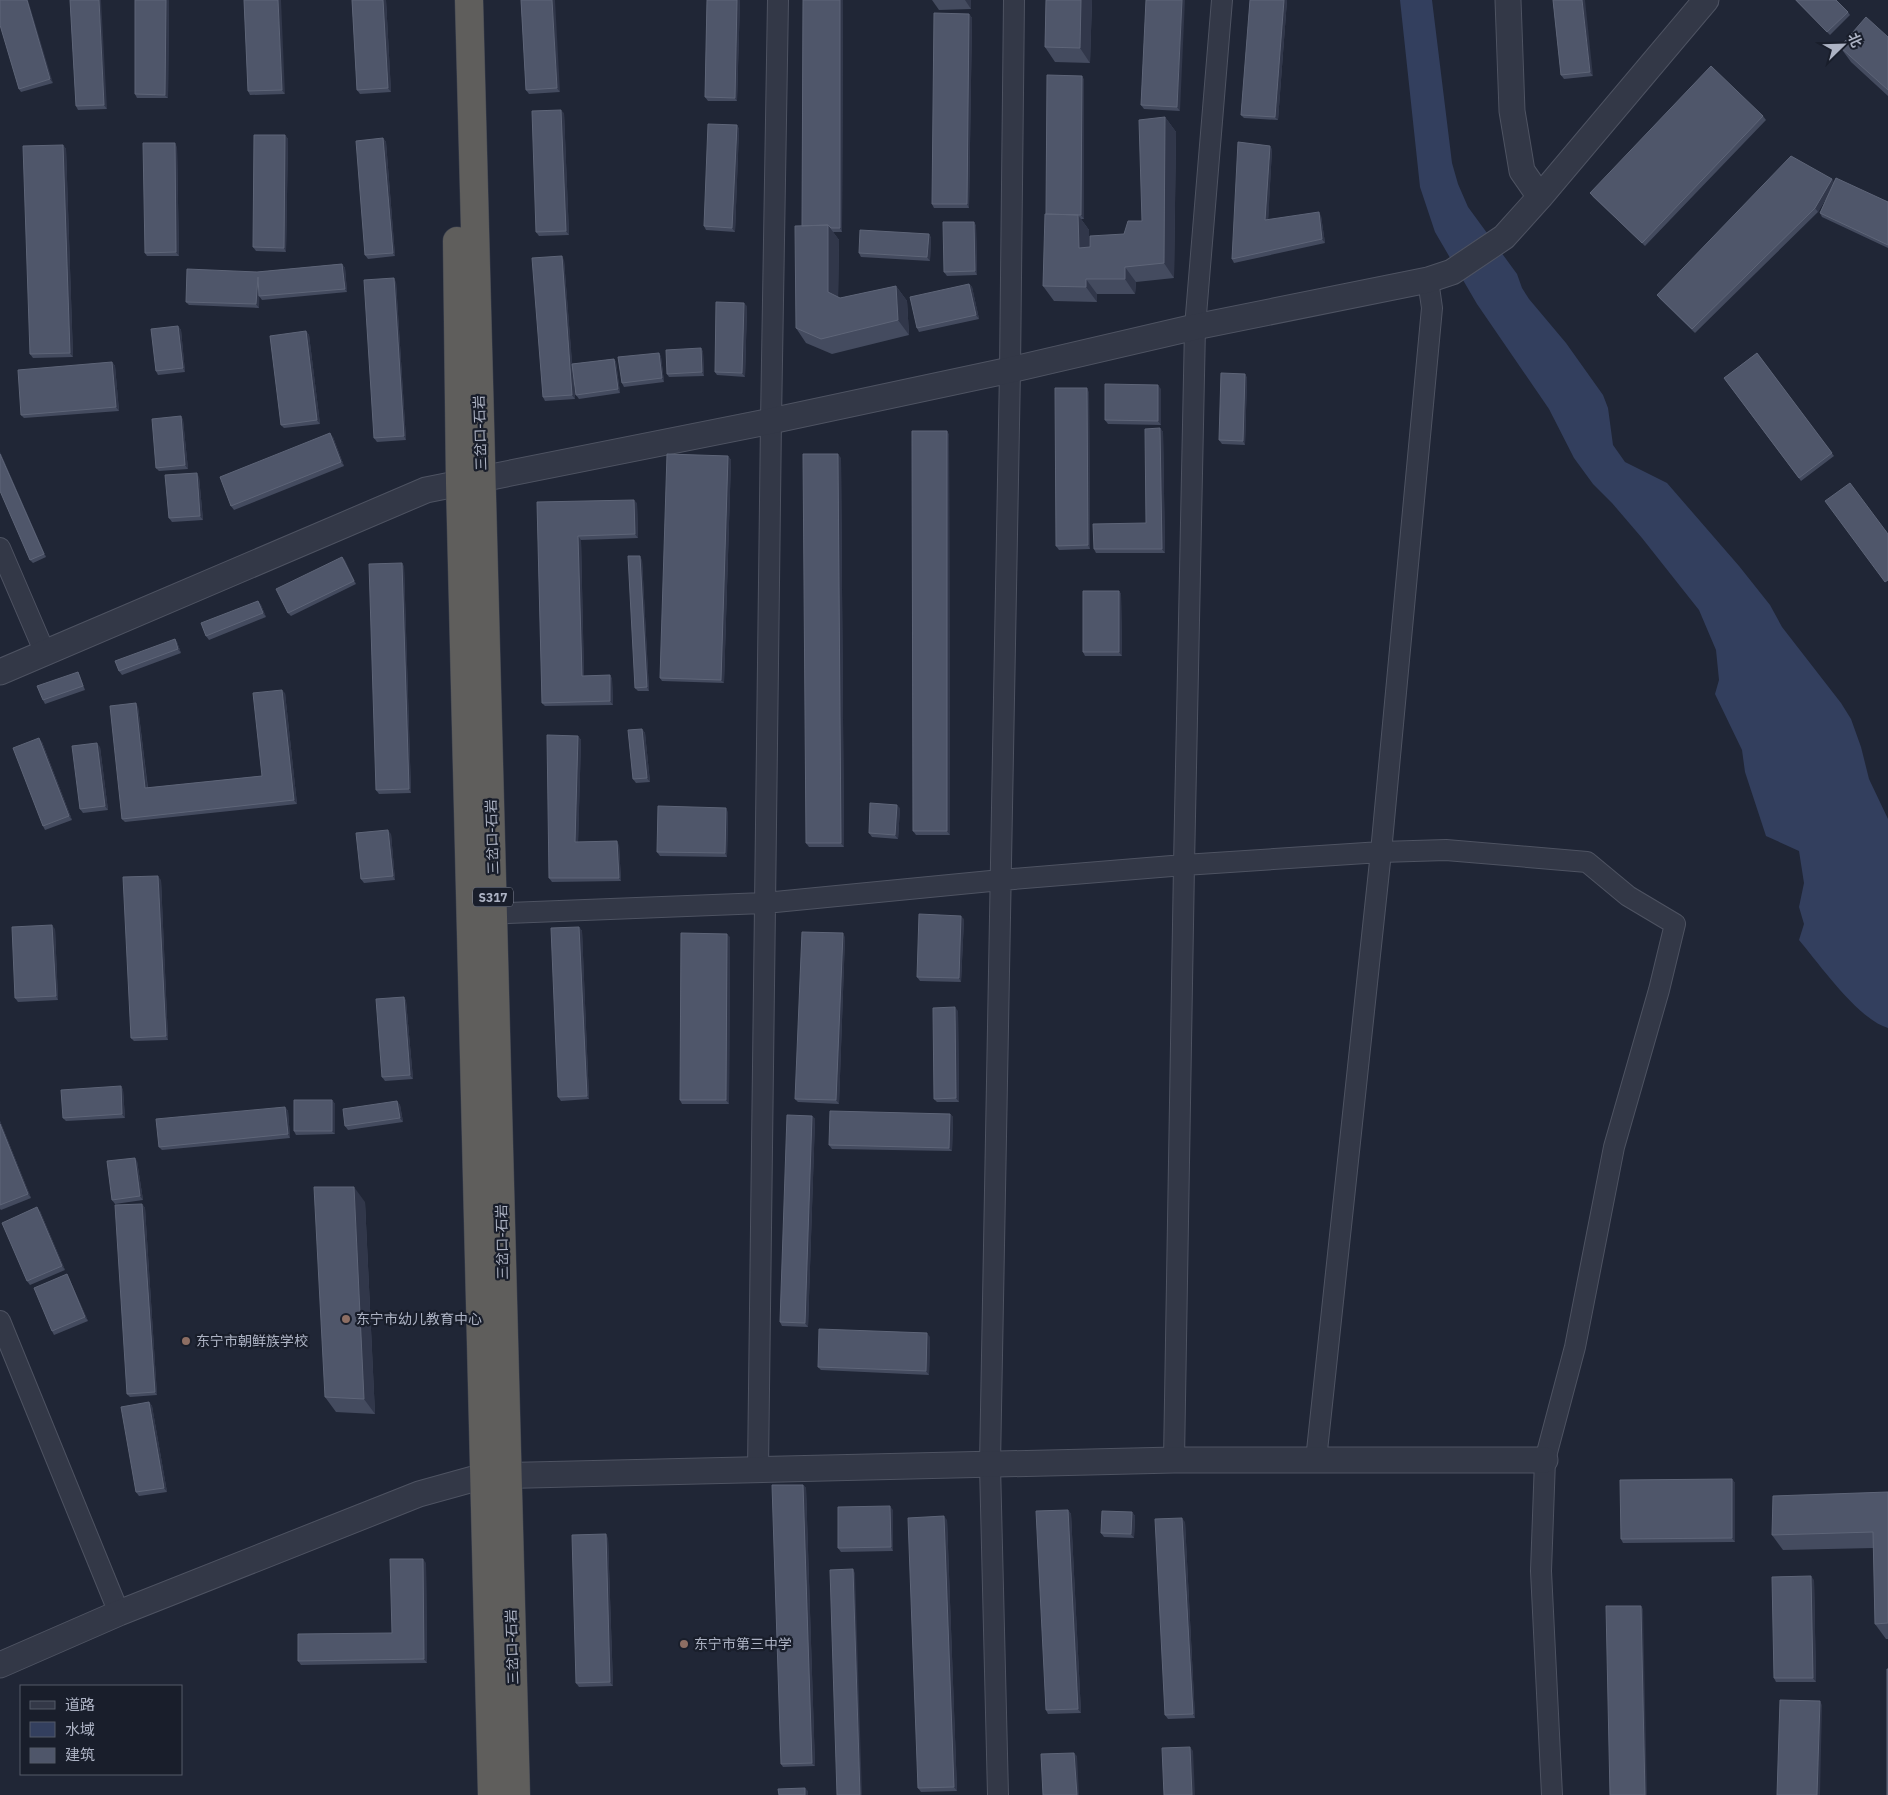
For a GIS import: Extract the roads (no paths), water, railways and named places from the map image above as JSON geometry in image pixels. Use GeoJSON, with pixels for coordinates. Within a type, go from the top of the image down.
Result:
{"type":"FeatureCollection","features":[{"type":"Feature","properties":{"kind":"highway","name":"三岔口-石岩"},"geometry":{"type":"LineString","coordinates":[[451,0],[471,481],[496,1476],[492,1795]]}},
{"type":"Feature","properties":{"kind":"highway","name":"三岔口-石岩"},"geometry":{"type":"LineString","coordinates":[[469,0],[471,481]]}},
{"type":"Feature","properties":{"kind":"highway","name":"三岔口-石岩"},"geometry":{"type":"LineString","coordinates":[[496,1476],[516,1795]]}},
{"type":"Feature","properties":{"kind":"street"},"geometry":{"type":"LineString","coordinates":[[758,1470],[778,0]]}},
{"type":"Feature","properties":{"kind":"street"},"geometry":{"type":"LineString","coordinates":[[998,1795],[990,1465],[1010,370],[1014,0]]}},
{"type":"Feature","properties":{"kind":"street"},"geometry":{"type":"LineString","coordinates":[[1174,1460],[1194,328],[1222,0]]}},
{"type":"Feature","properties":{"kind":"street"},"geometry":{"type":"LineString","coordinates":[[1508,0],[1512,111],[1522,171],[1540,198]]}},
{"type":"Feature","properties":{"kind":"street"},"geometry":{"type":"LineString","coordinates":[[0,672],[426,490],[771,422],[1194,328],[1428,280],[1452,272],[1504,237],[1540,198],[1706,0]]}},
{"type":"Feature","properties":{"kind":"street"},"geometry":{"type":"LineString","coordinates":[[1316,1460],[1381,852],[1432,308],[1428,280]]}},
{"type":"Feature","properties":{"kind":"street"},"geometry":{"type":"LineString","coordinates":[[0,548],[45,653]]}},
{"type":"Feature","properties":{"kind":"street"},"geometry":{"type":"LineString","coordinates":[[482,914],[765,903],[1001,880],[1381,852],[1446,850],[1587,862],[1628,896],[1675,924],[1660,990],[1614,1147],[1575,1347],[1545,1460],[1540,1571],[1552,1795]]}},
{"type":"Feature","properties":{"kind":"street"},"geometry":{"type":"LineString","coordinates":[[0,1321],[118,1613]]}},
{"type":"Feature","properties":{"kind":"street"},"geometry":{"type":"LineString","coordinates":[[0,1665],[118,1613],[419,1494],[496,1476],[1174,1460],[1545,1460]]}},
{"type":"Feature","properties":{"kind":"water"},"geometry":{"type":"Polygon","coordinates":[[[1400,0],[1432,0],[1452,163],[1458,184],[1468,207],[1517,274],[1522,288],[1529,299],[1566,343],[1603,395],[1608,408],[1613,445],[1625,462],[1667,483],[1770,605],[1782,627],[1841,703],[1851,719],[1861,747],[1869,779],[1888,819],[1888,1028],[1876,1023],[1852,1003],[1799,940],[1804,924],[1799,907],[1804,883],[1799,851],[1766,836],[1745,772],[1742,750],[1715,694],[1719,680],[1716,650],[1699,610],[1642,538],[1593,484],[1574,458],[1549,409],[1477,304],[1435,232],[1420,187],[1400,0]]]}},
{"type":"Feature","properties":{"kind":"place","name":"东宁市幼儿教育中心"},"geometry":{"type":"Point","coordinates":[346,1319]}},
{"type":"Feature","properties":{"kind":"place","name":"东宁市朝鲜族学校"},"geometry":{"type":"Point","coordinates":[186,1341]}},
{"type":"Feature","properties":{"kind":"place","name":"东宁市第三中学"},"geometry":{"type":"Point","coordinates":[684,1644]}}]}
